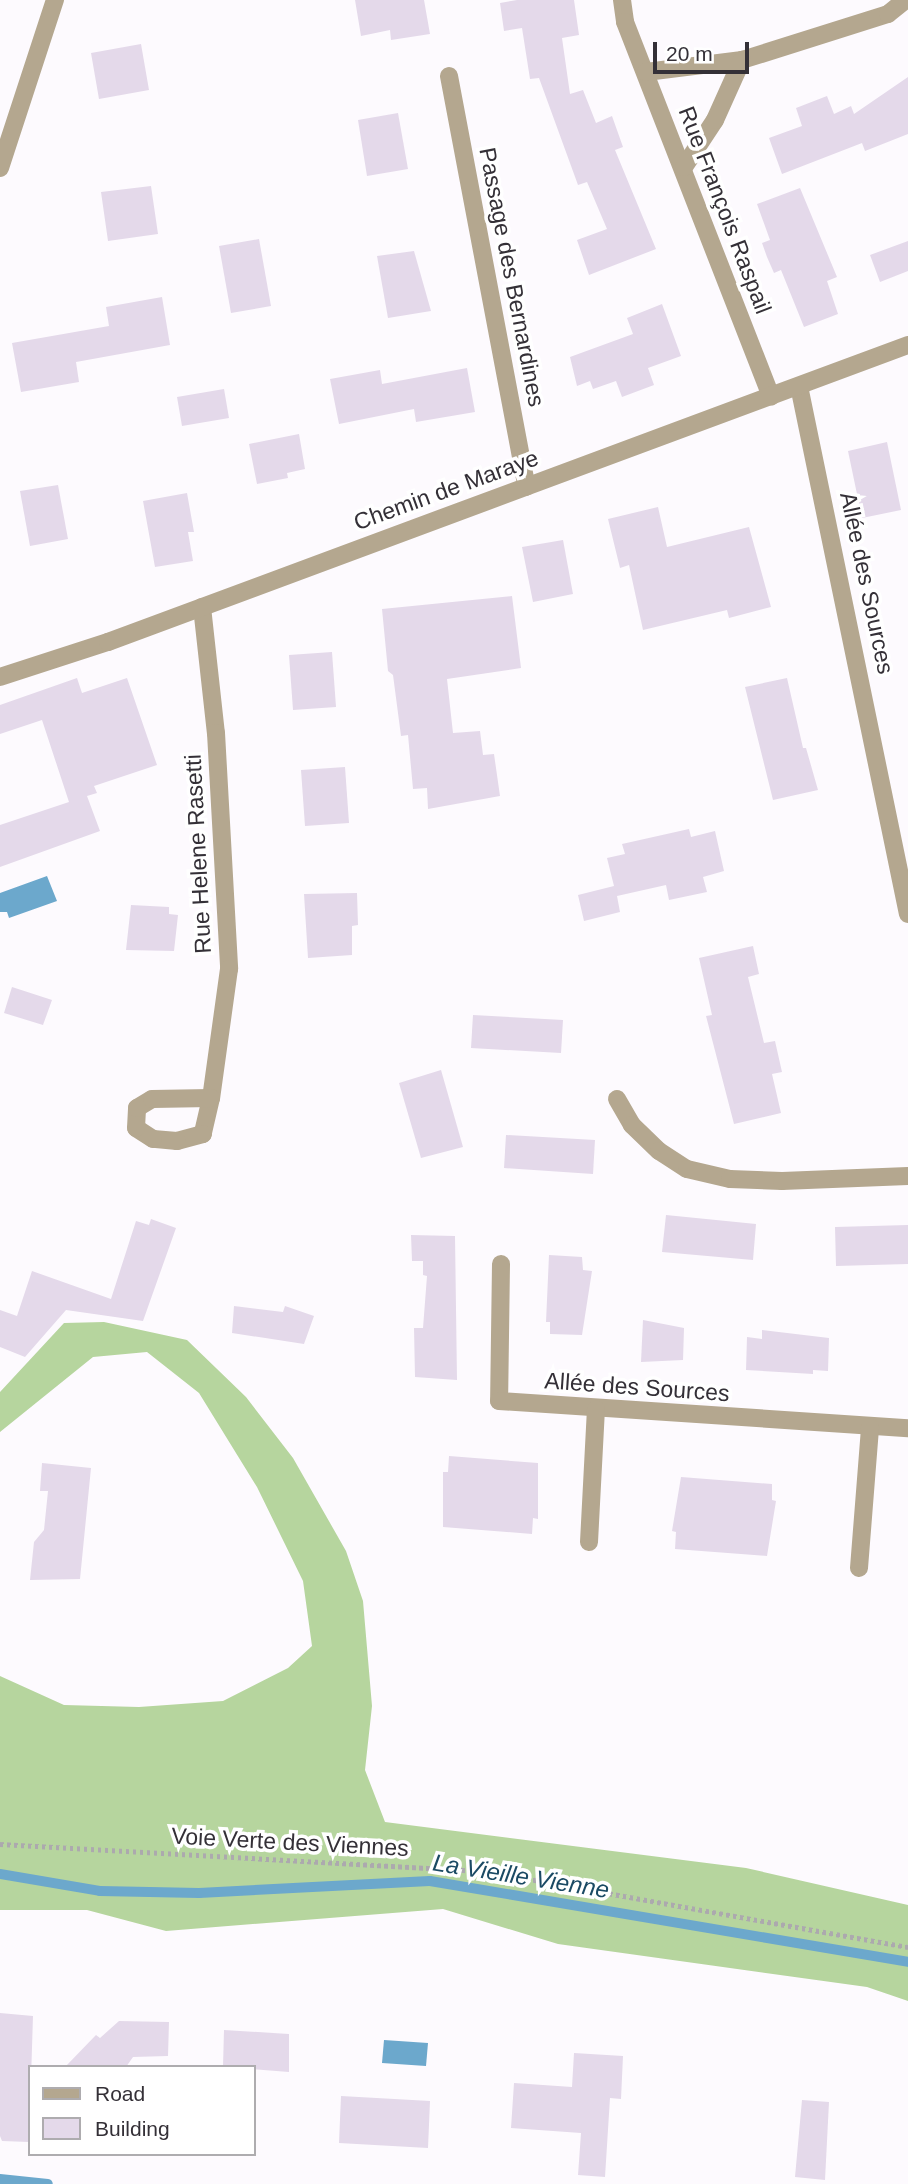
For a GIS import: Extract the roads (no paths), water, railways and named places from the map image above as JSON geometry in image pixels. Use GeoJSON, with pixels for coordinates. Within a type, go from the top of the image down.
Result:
{"type":"FeatureCollection","features":[{"type":"Feature","properties":{"kind":"street"},"geometry":{"type":"LineString","coordinates":[[0,168],[55,0]]}},
{"type":"Feature","properties":{"kind":"street","name":"Rue François Raspail"},"geometry":{"type":"LineString","coordinates":[[622,0],[625,22],[684,167],[771,397]]}},
{"type":"Feature","properties":{"kind":"street"},"geometry":{"type":"LineString","coordinates":[[646,72],[742,60],[888,14],[905,0]]}},
{"type":"Feature","properties":{"kind":"street"},"geometry":{"type":"LineString","coordinates":[[684,167],[715,120],[742,60]]}},
{"type":"Feature","properties":{"kind":"street","name":"Passage des Bernardines"},"geometry":{"type":"LineString","coordinates":[[449,76],[527,486]]}},
{"type":"Feature","properties":{"kind":"street","name":"Chemin de Maraye"},"geometry":{"type":"LineString","coordinates":[[0,677],[202,607],[908,345]]}},
{"type":"Feature","properties":{"kind":"street","name":"Allée des Sources"},"geometry":{"type":"LineString","coordinates":[[799,386],[908,914]]}},
{"type":"Feature","properties":{"kind":"street","name":"Rue Helene Rasetti"},"geometry":{"type":"LineString","coordinates":[[202,607],[216,733],[229,969],[211,1098]]}},
{"type":"Feature","properties":{"kind":"street"},"geometry":{"type":"LineString","coordinates":[[617,1100],[632,1125],[659,1151],[687,1169],[730,1179],[782,1181],[908,1176]]}},
{"type":"Feature","properties":{"kind":"street","name":"Allée des Sources"},"geometry":{"type":"LineString","coordinates":[[501,1264],[499,1401],[908,1428]]}},
{"type":"Feature","properties":{"kind":"street"},"geometry":{"type":"LineString","coordinates":[[589,1542],[596,1409]]}},
{"type":"Feature","properties":{"kind":"street"},"geometry":{"type":"LineString","coordinates":[[859,1568],[870,1427]]}},
{"type":"Feature","properties":{"kind":"water"},"geometry":{"type":"Polygon","coordinates":[[[47,876],[57,901],[9,918],[7,912],[0,912],[0,893],[47,876]]]}},
{"type":"Feature","properties":{"kind":"water"},"geometry":{"type":"Polygon","coordinates":[[[384,2040],[428,2043],[426,2066],[382,2063],[384,2040]]]}},
{"type":"Feature","properties":{"kind":"waterway","name":"La Vieille Vienne"},"geometry":{"type":"LineString","coordinates":[[0,1874],[100,1891],[199,1893],[430,1881],[908,1962]]}},
{"type":"Feature","properties":{"kind":"waterway"},"geometry":{"type":"LineString","coordinates":[[0,2179],[48,2184]]}}]}
